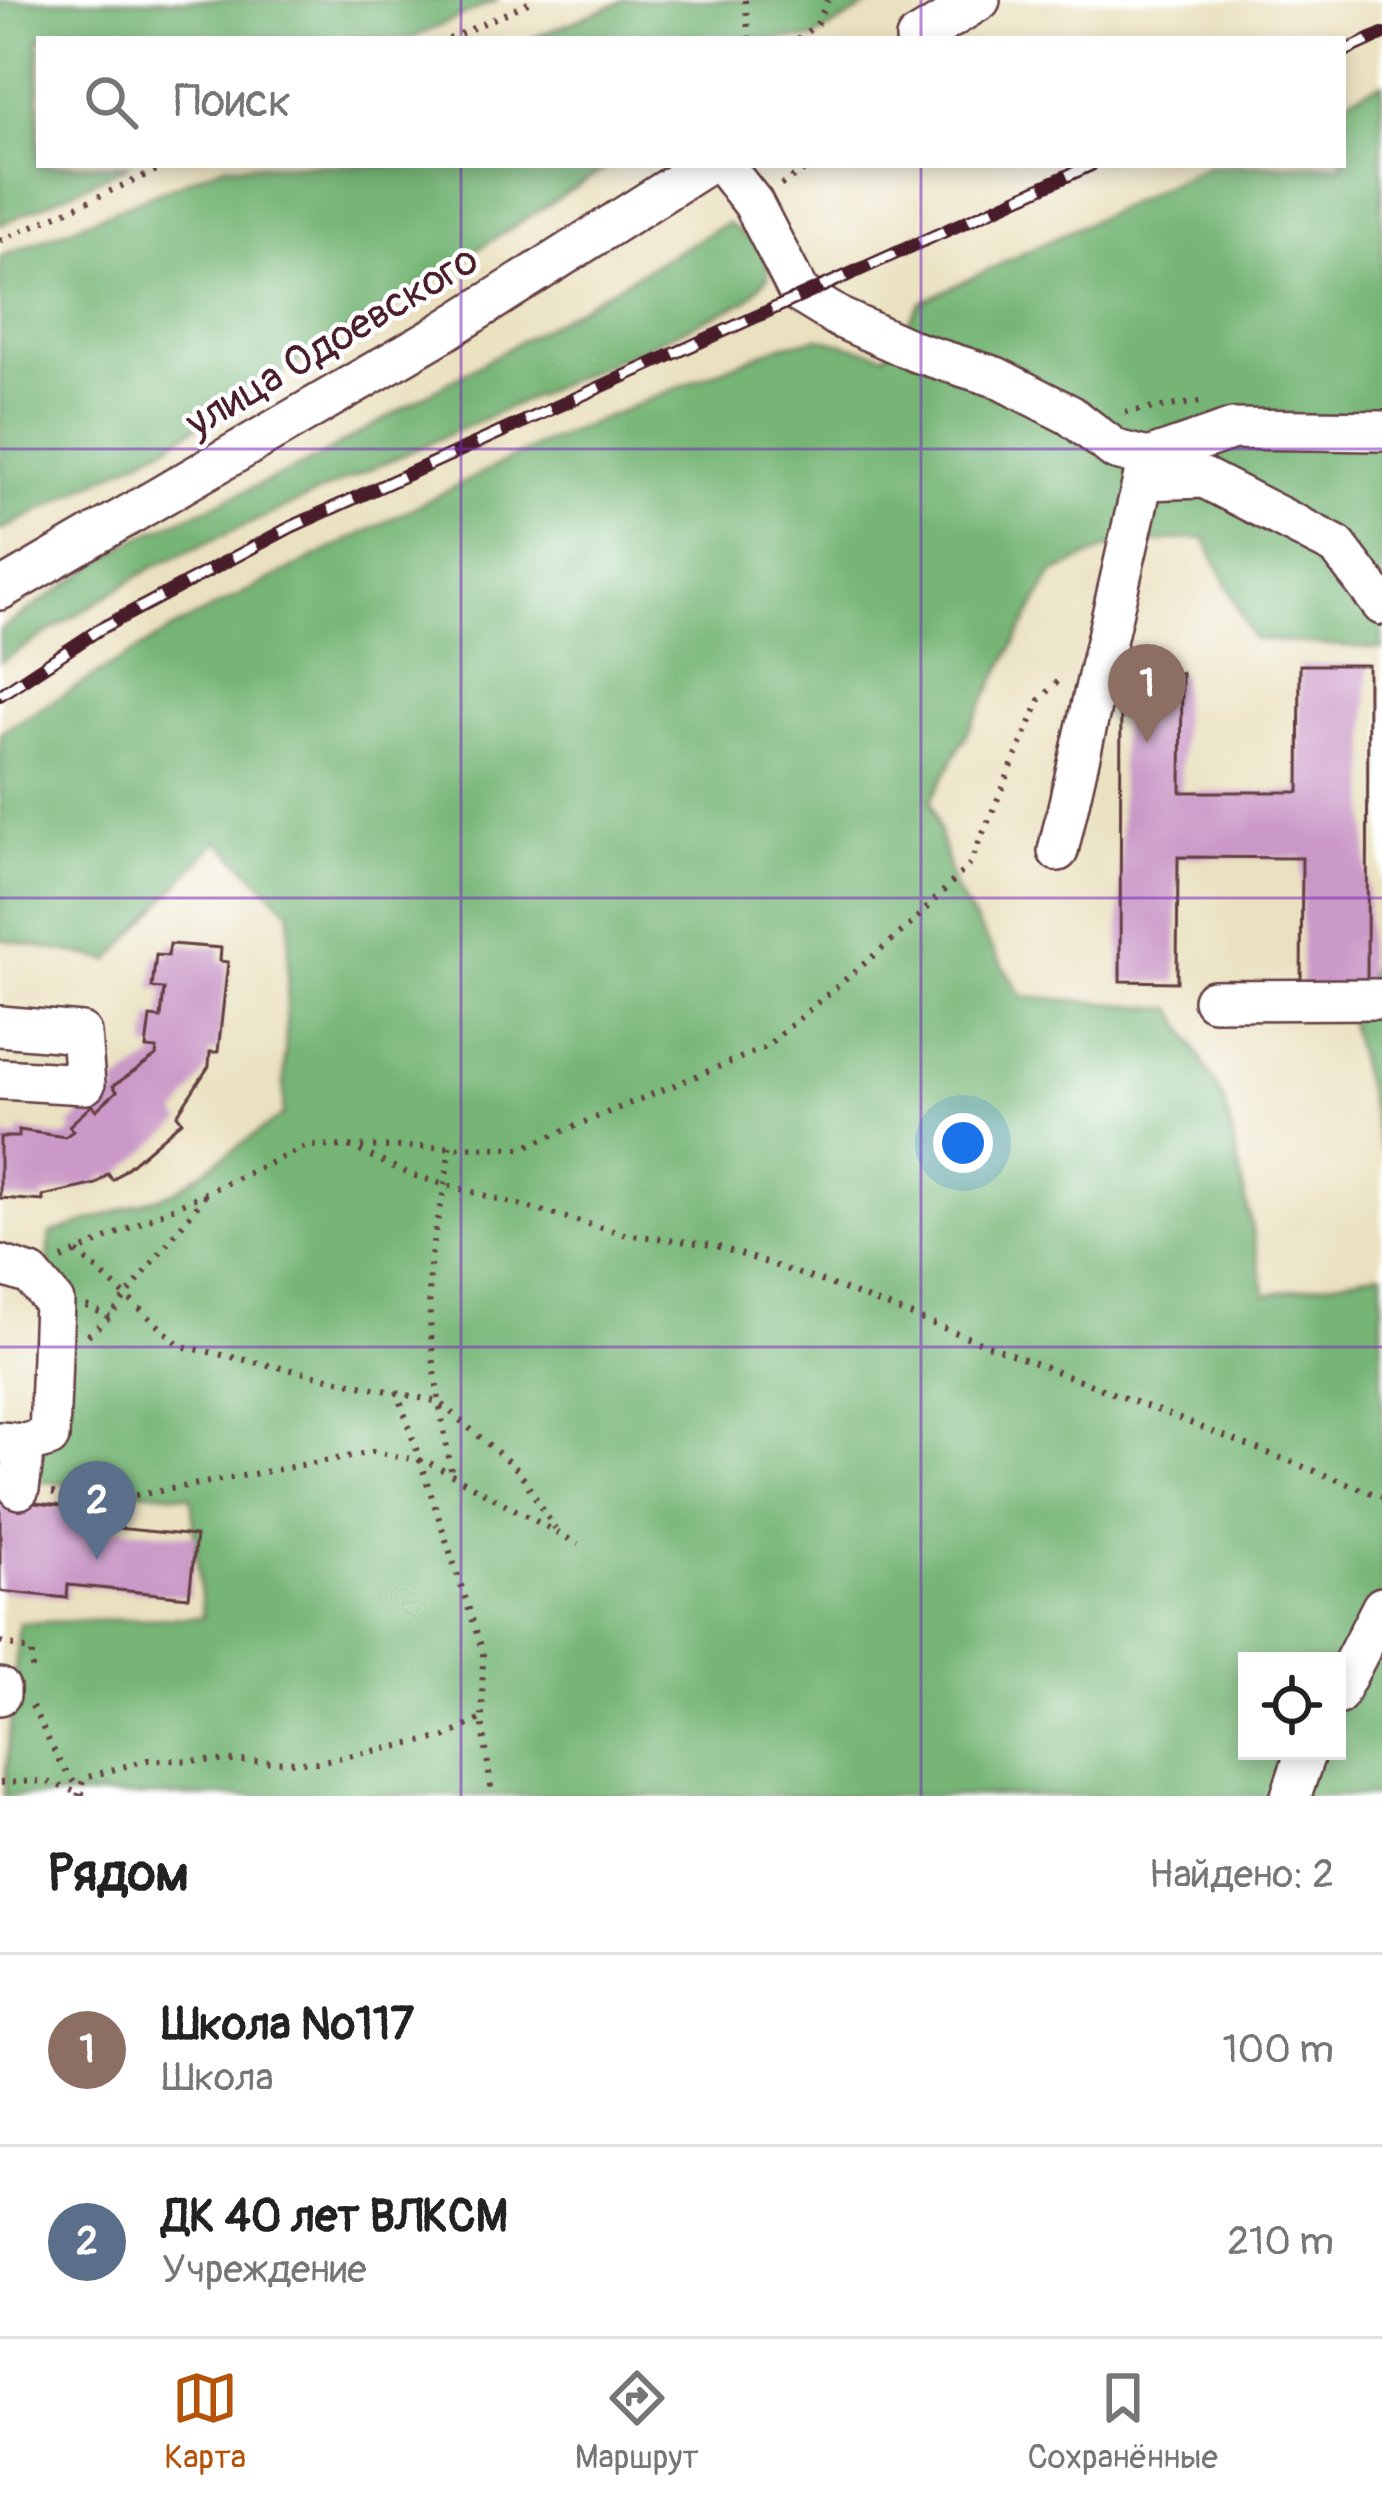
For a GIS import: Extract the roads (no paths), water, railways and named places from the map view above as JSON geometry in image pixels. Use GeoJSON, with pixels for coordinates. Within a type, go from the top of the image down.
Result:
{"type":"FeatureCollection","features":[{"type":"Feature","properties":{"kind":"street"},"geometry":{"type":"LineString","coordinates":[[921,36],[980,0]]}},
{"type":"Feature","properties":{"kind":"street","name":"улица Одоевского"},"geometry":{"type":"LineString","coordinates":[[0,590],[443,332],[701,168]]}},
{"type":"Feature","properties":{"kind":"street"},"geometry":{"type":"LineString","coordinates":[[725,168],[753,203],[799,293],[916,352],[996,377],[1070,415],[1145,470],[1204,478],[1337,546],[1382,605]]}},
{"type":"Feature","properties":{"kind":"street"},"geometry":{"type":"LineString","coordinates":[[1145,470],[1233,429],[1382,431]]}},
{"type":"Feature","properties":{"kind":"street"},"geometry":{"type":"LineString","coordinates":[[1058,851],[1145,470]]}},
{"type":"Feature","properties":{"kind":"street"},"geometry":{"type":"LineString","coordinates":[[1213,1000],[1382,999]]}},
{"type":"Feature","properties":{"kind":"street"},"geometry":{"type":"LineString","coordinates":[[0,1026],[82,1033],[85,1084],[0,1079]]}},
{"type":"Feature","properties":{"kind":"street"},"geometry":{"type":"LineString","coordinates":[[15,1270],[54,1302],[49,1437],[12,1443],[19,1489]]}},
{"type":"Feature","properties":{"kind":"street"},"geometry":{"type":"LineString","coordinates":[[1346,1677],[1382,1607]]}},
{"type":"Feature","properties":{"kind":"street"},"geometry":{"type":"LineString","coordinates":[[1291,1796],[1303,1760]]}},
{"type":"Feature","properties":{"kind":"railway"},"geometry":{"type":"LineString","coordinates":[[1346,51],[1382,34]]}},
{"type":"Feature","properties":{"kind":"railway"},"geometry":{"type":"LineString","coordinates":[[0,695],[100,629],[291,527],[1084,168]]}},
{"type":"Feature","properties":{"kind":"place","name":"Школа №117"},"geometry":{"type":"Point","coordinates":[1147,743]}},
{"type":"Feature","properties":{"kind":"place","name":"ДК 40 лет ВЛКСМ"},"geometry":{"type":"Point","coordinates":[97,1560]}}]}
